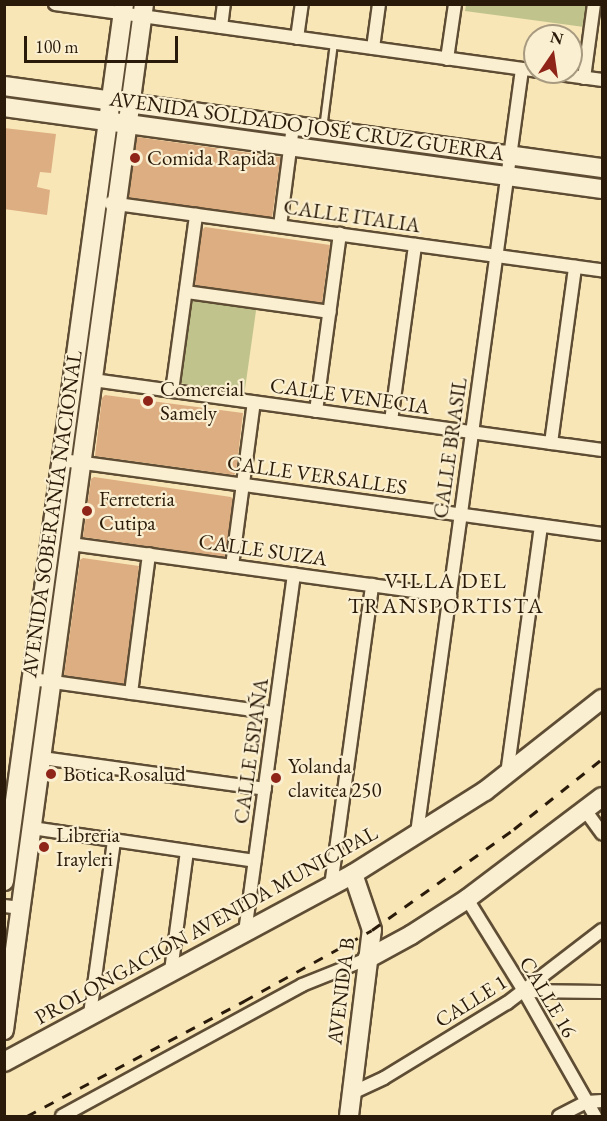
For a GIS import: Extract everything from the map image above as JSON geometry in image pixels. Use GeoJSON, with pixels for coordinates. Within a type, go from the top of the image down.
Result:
{"type":"FeatureCollection","features":[{"type":"Feature","properties":{"kind":"street"},"geometry":{"type":"LineString","coordinates":[[56,4],[143,10],[221,27],[522,69]]}},
{"type":"Feature","properties":{"kind":"street"},"geometry":{"type":"LineString","coordinates":[[221,27],[224,4]]}},
{"type":"Feature","properties":{"kind":"street"},"geometry":{"type":"LineString","coordinates":[[297,38],[302,4]]}},
{"type":"Feature","properties":{"kind":"street"},"geometry":{"type":"LineString","coordinates":[[373,48],[379,4]]}},
{"type":"Feature","properties":{"kind":"street"},"geometry":{"type":"LineString","coordinates":[[447,59],[455,4]]}},
{"type":"Feature","properties":{"kind":"street"},"geometry":{"type":"LineString","coordinates":[[594,4],[584,78],[603,80]]}},
{"type":"Feature","properties":{"kind":"street","name":"AVENIDA SOBERANÍA NACIONAL"},"geometry":{"type":"LineString","coordinates":[[4,881],[10,802],[32,679],[123,9]]}},
{"type":"Feature","properties":{"kind":"street","name":"AVENIDA SOBERANÍA NACIONAL"},"geometry":{"type":"LineString","coordinates":[[4,1030],[13,907],[32,828],[143,10]]}},
{"type":"Feature","properties":{"kind":"street","name":"CALLE BRASIL"},"geometry":{"type":"LineString","coordinates":[[417,833],[522,69]]}},
{"type":"Feature","properties":{"kind":"street","name":"AVENIDA SOLDADO JOSÉ CRUZ GUERRA"},"geometry":{"type":"LineString","coordinates":[[4,86],[603,168]]}},
{"type":"Feature","properties":{"kind":"street","name":"AVENIDA SOLDADO JOSÉ CRUZ GUERRA"},"geometry":{"type":"LineString","coordinates":[[4,107],[603,189]]}},
{"type":"Feature","properties":{"kind":"street"},"geometry":{"type":"LineString","coordinates":[[280,226],[293,126]]}},
{"type":"Feature","properties":{"kind":"street","name":"CALLE ITALIA"},"geometry":{"type":"LineString","coordinates":[[97,201],[603,270]]}},
{"type":"Feature","properties":{"kind":"street"},"geometry":{"type":"LineString","coordinates":[[172,391],[196,215]]}},
{"type":"Feature","properties":{"kind":"street"},"geometry":{"type":"LineString","coordinates":[[316,411],[340,234]]}},
{"type":"Feature","properties":{"kind":"street"},"geometry":{"type":"LineString","coordinates":[[391,421],[415,245]]}},
{"type":"Feature","properties":{"kind":"street"},"geometry":{"type":"LineString","coordinates":[[551,443],[575,267]]}},
{"type":"Feature","properties":{"kind":"street"},"geometry":{"type":"LineString","coordinates":[[186,292],[330,312]]}},
{"type":"Feature","properties":{"kind":"street","name":"CALLE VENECIA"},"geometry":{"type":"LineString","coordinates":[[93,380],[603,450]]}},
{"type":"Feature","properties":{"kind":"street"},"geometry":{"type":"LineString","coordinates":[[232,566],[254,402]]}},
{"type":"Feature","properties":{"kind":"street","name":"CALLE VERSALLES"},"geometry":{"type":"LineString","coordinates":[[62,460],[603,534]]}},
{"type":"Feature","properties":{"kind":"street"},"geometry":{"type":"LineString","coordinates":[[507,774],[541,526]]}},
{"type":"Feature","properties":{"kind":"street","name":"CALLE SUIZA"},"geometry":{"type":"LineString","coordinates":[[70,544],[450,596]]}},
{"type":"Feature","properties":{"kind":"street"},"geometry":{"type":"LineString","coordinates":[[130,693],[149,554]]}},
{"type":"Feature","properties":{"kind":"street","name":"CALLE ESPAÑA"},"geometry":{"type":"LineString","coordinates":[[245,932],[294,574]]}},
{"type":"Feature","properties":{"kind":"street"},"geometry":{"type":"LineString","coordinates":[[331,886],[372,585]]}},
{"type":"Feature","properties":{"kind":"street"},"geometry":{"type":"LineString","coordinates":[[32,679],[275,712]]}},
{"type":"Feature","properties":{"kind":"street","name":"PROLONGACIÓN AVENIDA MUNICIPAL"},"geometry":{"type":"LineString","coordinates":[[4,1062],[353,874],[459,808],[507,774],[603,699]]}},
{"type":"Feature","properties":{"kind":"street"},"geometry":{"type":"LineString","coordinates":[[42,758],[265,789]]}},
{"type":"Feature","properties":{"kind":"street"},"geometry":{"type":"LineString","coordinates":[[62,1116],[302,985],[367,959],[411,936],[467,899],[603,796]]}},
{"type":"Feature","properties":{"kind":"street"},"geometry":{"type":"LineString","coordinates":[[10,802],[35,805]]}},
{"type":"Feature","properties":{"kind":"street"},"geometry":{"type":"LineString","coordinates":[[585,810],[603,833]]}},
{"type":"Feature","properties":{"kind":"street"},"geometry":{"type":"LineString","coordinates":[[8,824],[255,861]]}},
{"type":"Feature","properties":{"kind":"street"},"geometry":{"type":"LineString","coordinates":[[90,1014],[114,841]]}},
{"type":"Feature","properties":{"kind":"street"},"geometry":{"type":"LineString","coordinates":[[171,971],[188,851]]}},
{"type":"Feature","properties":{"kind":"street","name":"AVENIDA B"},"geometry":{"type":"LineString","coordinates":[[349,1116],[372,930],[353,874]]}},
{"type":"Feature","properties":{"kind":"street","name":"CALLE 16"},"geometry":{"type":"LineString","coordinates":[[467,899],[524,991],[595,1116]]}},
{"type":"Feature","properties":{"kind":"street","name":"CALLE 1"},"geometry":{"type":"LineString","coordinates":[[352,1093],[384,1078],[524,991],[603,930]]}},
{"type":"Feature","properties":{"kind":"street"},"geometry":{"type":"LineString","coordinates":[[524,991],[603,992]]}},
{"type":"Feature","properties":{"kind":"street"},"geometry":{"type":"LineString","coordinates":[[559,1116],[587,1102],[603,1101]]}},
{"type":"Feature","properties":{"kind":"lane"},"geometry":{"type":"LineString","coordinates":[[323,130],[334,43]]}},
{"type":"Feature","properties":{"kind":"green space"},"geometry":{"type":"Polygon","coordinates":[[[466,4],[588,5],[584,27],[583,24],[562,24],[465,11],[466,4]]]}},
{"type":"Feature","properties":{"kind":"green space"},"geometry":{"type":"Polygon","coordinates":[[[192,299],[256,308],[245,392],[180,383],[192,299]]]}},
{"type":"Feature","properties":{"kind":"building"},"geometry":{"type":"Polygon","coordinates":[[[4,128],[56,134],[51,173],[40,172],[37,187],[50,190],[47,215],[4,209],[4,128]]]}},
{"type":"Feature","properties":{"kind":"building"},"geometry":{"type":"Polygon","coordinates":[[[137,137],[281,157],[272,218],[129,197],[137,137]]]}},
{"type":"Feature","properties":{"kind":"building"},"geometry":{"type":"Polygon","coordinates":[[[205,227],[330,245],[322,303],[195,285],[202,230],[205,227]]]}},
{"type":"Feature","properties":{"kind":"building"},"geometry":{"type":"Polygon","coordinates":[[[105,395],[243,413],[236,472],[234,475],[95,456],[102,398],[105,395]]]}},
{"type":"Feature","properties":{"kind":"building"},"geometry":{"type":"Polygon","coordinates":[[[94,477],[231,497],[233,499],[225,557],[83,537],[91,479],[94,477]]]}},
{"type":"Feature","properties":{"kind":"building"},"geometry":{"type":"Polygon","coordinates":[[[83,558],[139,566],[124,684],[64,675],[80,560],[83,558]]]}},
{"type":"Feature","properties":{"kind":"railway"},"geometry":{"type":"LineString","coordinates":[[27,1116],[372,930],[514,829],[602,759]]}},
{"type":"Feature","properties":{"kind":"place","name":"Comida Rapida"},"geometry":{"type":"Point","coordinates":[135,158]}},
{"type":"Feature","properties":{"kind":"place","name":"Comercial Samely"},"geometry":{"type":"Point","coordinates":[148,401]}},
{"type":"Feature","properties":{"kind":"place","name":"Ferreteria Cutipa"},"geometry":{"type":"Point","coordinates":[87,511]}},
{"type":"Feature","properties":{"kind":"place","name":"Botica Rosalud"},"geometry":{"type":"Point","coordinates":[51,774]}},
{"type":"Feature","properties":{"kind":"place","name":"Yolanda clavitea 250"},"geometry":{"type":"Point","coordinates":[276,778]}},
{"type":"Feature","properties":{"kind":"place","name":"Libreria Irayleri"},"geometry":{"type":"Point","coordinates":[44,847]}},
{"type":"Feature","properties":{"kind":"district","name":"VILLA DEL TRANSPORTISTA"},"geometry":{"type":"Point","coordinates":[446,592]}}]}
